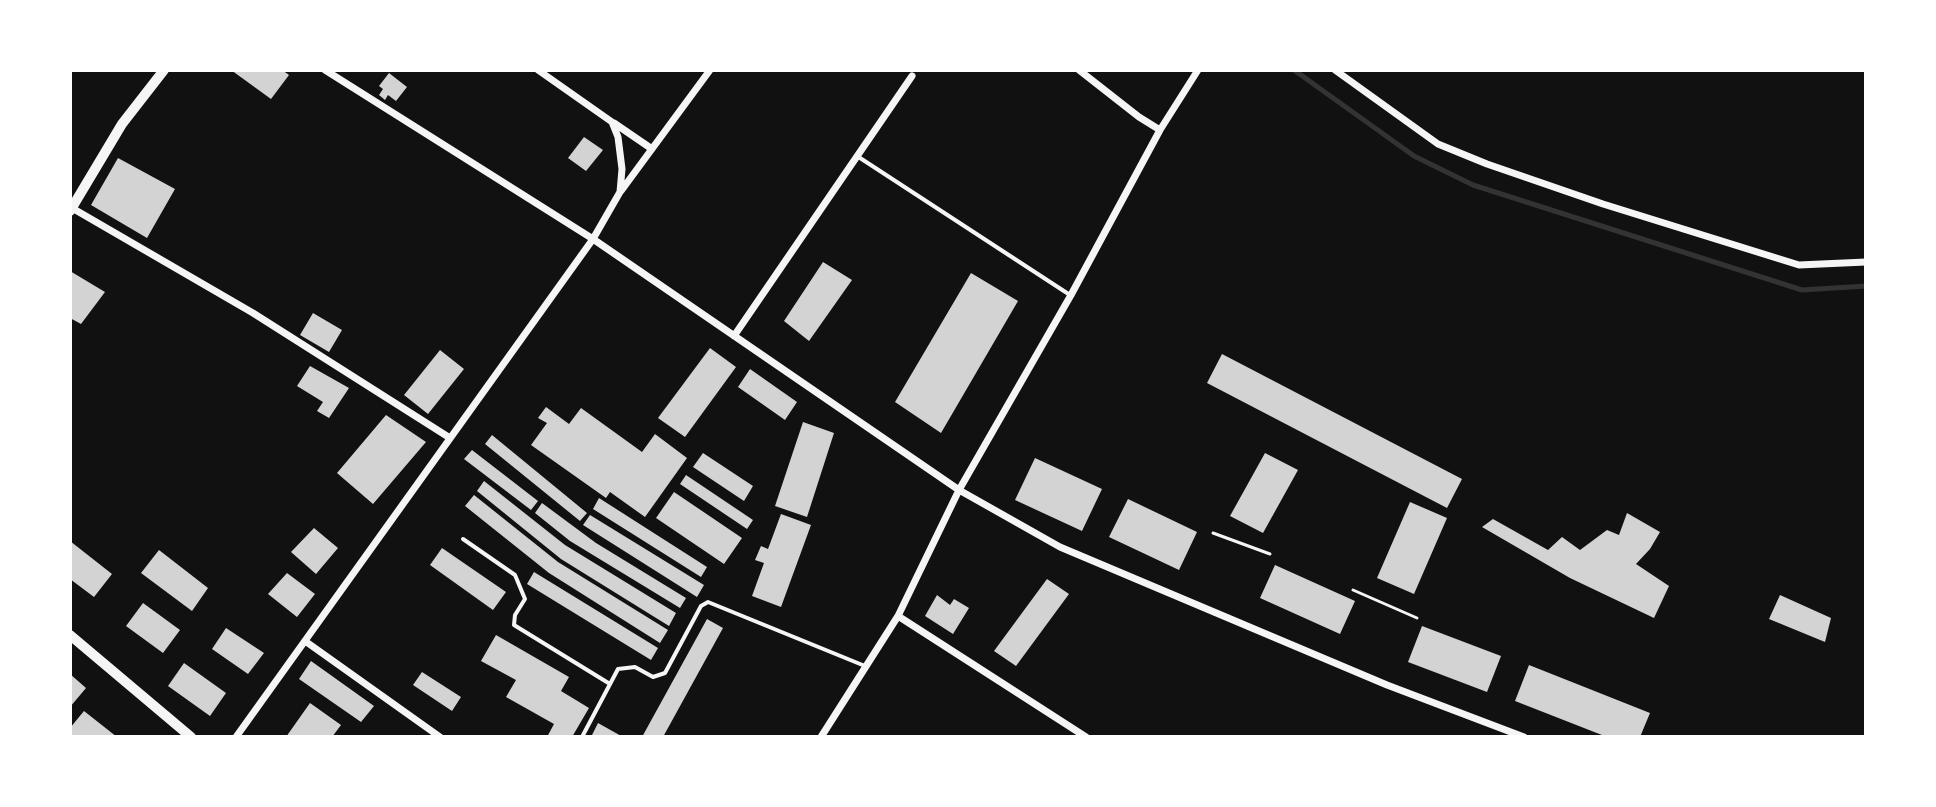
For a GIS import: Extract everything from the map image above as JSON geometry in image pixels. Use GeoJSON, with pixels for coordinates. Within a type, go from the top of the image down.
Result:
{"type":"FeatureCollection","features":[{"type":"Feature","properties":{"kind":"main road"},"geometry":{"type":"LineString","coordinates":[[71,210],[122,124],[164,70]]}},
{"type":"Feature","properties":{"kind":"main road"},"geometry":{"type":"LineString","coordinates":[[70,635],[191,737]]}},
{"type":"Feature","properties":{"kind":"street"},"geometry":{"type":"LineString","coordinates":[[325,70],[593,239],[959,490],[1060,547],[1387,685],[1524,737]]}},
{"type":"Feature","properties":{"kind":"street"},"geometry":{"type":"LineString","coordinates":[[538,70],[652,149]]}},
{"type":"Feature","properties":{"kind":"street"},"geometry":{"type":"LineString","coordinates":[[236,737],[593,239],[620,192],[710,70]]}},
{"type":"Feature","properties":{"kind":"street"},"geometry":{"type":"LineString","coordinates":[[1079,70],[1160,130]]}},
{"type":"Feature","properties":{"kind":"street"},"geometry":{"type":"LineString","coordinates":[[821,737],[898,616],[959,490],[1071,295],[1160,130],[1198,70]]}},
{"type":"Feature","properties":{"kind":"street"},"geometry":{"type":"LineString","coordinates":[[1335,70],[1438,144],[1487,164],[1799,265],[1866,262]]}},
{"type":"Feature","properties":{"kind":"street"},"geometry":{"type":"LineString","coordinates":[[734,336],[912,76]]}},
{"type":"Feature","properties":{"kind":"street"},"geometry":{"type":"LineString","coordinates":[[612,122],[618,137],[622,169],[620,192]]}},
{"type":"Feature","properties":{"kind":"street"},"geometry":{"type":"LineString","coordinates":[[71,210],[253,313],[450,438]]}},
{"type":"Feature","properties":{"kind":"street"},"geometry":{"type":"LineString","coordinates":[[898,616],[1086,737]]}},
{"type":"Feature","properties":{"kind":"street"},"geometry":{"type":"LineString","coordinates":[[305,641],[440,737]]}},
{"type":"Feature","properties":{"kind":"lane"},"geometry":{"type":"LineString","coordinates":[[857,156],[1071,295]]}},
{"type":"Feature","properties":{"kind":"lane"},"geometry":{"type":"LineString","coordinates":[[463,539],[515,575],[525,599],[515,615],[514,625],[610,684]]}},
{"type":"Feature","properties":{"kind":"lane"},"geometry":{"type":"LineString","coordinates":[[582,737],[618,669],[635,667],[653,677],[665,673],[701,606],[708,602],[866,667]]}},
{"type":"Feature","properties":{"kind":"path"},"geometry":{"type":"LineString","coordinates":[[1213,533],[1270,554]]}},
{"type":"Feature","properties":{"kind":"path"},"geometry":{"type":"LineString","coordinates":[[1353,590],[1417,618]]}},
{"type":"Feature","properties":{"kind":"building"},"geometry":{"type":"Polygon","coordinates":[[[231,70],[282,70],[289,75],[271,99],[231,70]]]}},
{"type":"Feature","properties":{"kind":"building"},"geometry":{"type":"Polygon","coordinates":[[[389,73],[407,87],[396,101],[388,95],[385,100],[379,95],[383,89],[379,86],[389,73]]]}},
{"type":"Feature","properties":{"kind":"building"},"geometry":{"type":"Polygon","coordinates":[[[584,137],[603,150],[586,171],[568,158],[584,137]]]}},
{"type":"Feature","properties":{"kind":"building"},"geometry":{"type":"Polygon","coordinates":[[[118,158],[175,189],[147,238],[91,205],[118,158]]]}},
{"type":"Feature","properties":{"kind":"building"},"geometry":{"type":"Polygon","coordinates":[[[823,262],[852,280],[809,341],[784,321],[823,262]]]}},
{"type":"Feature","properties":{"kind":"building"},"geometry":{"type":"Polygon","coordinates":[[[70,271],[105,292],[81,324],[70,318],[70,271]]]}},
{"type":"Feature","properties":{"kind":"building"},"geometry":{"type":"Polygon","coordinates":[[[971,273],[1018,301],[941,433],[895,402],[971,273]]]}},
{"type":"Feature","properties":{"kind":"building"},"geometry":{"type":"Polygon","coordinates":[[[313,313],[342,330],[329,352],[300,335],[313,313]]]}},
{"type":"Feature","properties":{"kind":"building"},"geometry":{"type":"Polygon","coordinates":[[[710,348],[736,367],[685,437],[658,418],[710,348]]]}},
{"type":"Feature","properties":{"kind":"building"},"geometry":{"type":"Polygon","coordinates":[[[440,350],[464,369],[428,414],[404,395],[440,350]]]}},
{"type":"Feature","properties":{"kind":"building"},"geometry":{"type":"Polygon","coordinates":[[[1222,354],[1462,479],[1447,508],[1207,383],[1222,354]]]}},
{"type":"Feature","properties":{"kind":"building"},"geometry":{"type":"Polygon","coordinates":[[[310,366],[349,388],[329,418],[317,411],[323,402],[297,386],[310,366]]]}},
{"type":"Feature","properties":{"kind":"building"},"geometry":{"type":"Polygon","coordinates":[[[750,369],[797,402],[785,420],[738,387],[750,369]]]}},
{"type":"Feature","properties":{"kind":"building"},"geometry":{"type":"Polygon","coordinates":[[[546,407],[569,424],[581,408],[642,452],[655,434],[687,458],[645,517],[610,492],[606,498],[531,445],[547,423],[538,418],[546,407]]]}},
{"type":"Feature","properties":{"kind":"building"},"geometry":{"type":"Polygon","coordinates":[[[386,415],[426,442],[373,504],[337,473],[386,415]]]}},
{"type":"Feature","properties":{"kind":"building"},"geometry":{"type":"Polygon","coordinates":[[[803,422],[834,433],[807,517],[775,506],[803,422]]]}},
{"type":"Feature","properties":{"kind":"building"},"geometry":{"type":"Polygon","coordinates":[[[492,435],[587,513],[580,521],[485,444],[492,435]]]}},
{"type":"Feature","properties":{"kind":"building"},"geometry":{"type":"Polygon","coordinates":[[[472,450],[538,501],[531,510],[464,459],[472,450]]]}},
{"type":"Feature","properties":{"kind":"building"},"geometry":{"type":"Polygon","coordinates":[[[703,453],[753,486],[744,501],[693,467],[703,453]]]}},
{"type":"Feature","properties":{"kind":"building"},"geometry":{"type":"Polygon","coordinates":[[[1265,453],[1298,470],[1263,533],[1230,516],[1265,453]]]}},
{"type":"Feature","properties":{"kind":"building"},"geometry":{"type":"Polygon","coordinates":[[[1035,458],[1102,489],[1082,531],[1015,500],[1035,458]]]}},
{"type":"Feature","properties":{"kind":"building"},"geometry":{"type":"Polygon","coordinates":[[[686,475],[753,520],[747,529],[680,484],[686,475]]]}},
{"type":"Feature","properties":{"kind":"building"},"geometry":{"type":"Polygon","coordinates":[[[484,481],[565,545],[676,613],[669,626],[561,559],[477,491],[484,481]]]}},
{"type":"Feature","properties":{"kind":"building"},"geometry":{"type":"Polygon","coordinates":[[[674,492],[742,538],[724,564],[656,518],[674,492]]]}},
{"type":"Feature","properties":{"kind":"building"},"geometry":{"type":"Polygon","coordinates":[[[474,495],[558,562],[668,630],[660,643],[549,573],[465,506],[474,495]]]}},
{"type":"Feature","properties":{"kind":"building"},"geometry":{"type":"Polygon","coordinates":[[[599,498],[707,567],[701,577],[593,509],[599,498]]]}},
{"type":"Feature","properties":{"kind":"building"},"geometry":{"type":"Polygon","coordinates":[[[1128,499],[1197,532],[1179,570],[1109,537],[1128,499]]]}},
{"type":"Feature","properties":{"kind":"building"},"geometry":{"type":"Polygon","coordinates":[[[1410,502],[1447,518],[1414,594],[1377,578],[1410,502]]]}},
{"type":"Feature","properties":{"kind":"building"},"geometry":{"type":"Polygon","coordinates":[[[542,503],[596,543],[686,598],[680,608],[570,541],[535,513],[542,503]]]}},
{"type":"Feature","properties":{"kind":"building"},"geometry":{"type":"Polygon","coordinates":[[[1627,513],[1660,532],[1636,564],[1669,586],[1654,618],[1570,578],[1482,527],[1493,519],[1548,550],[1562,537],[1580,550],[1607,530],[1619,535],[1627,513]]]}},
{"type":"Feature","properties":{"kind":"building"},"geometry":{"type":"Polygon","coordinates":[[[781,514],[811,525],[781,607],[752,596],[764,563],[755,560],[761,546],[768,549],[781,514]]]}},
{"type":"Feature","properties":{"kind":"building"},"geometry":{"type":"Polygon","coordinates":[[[590,515],[704,585],[697,597],[583,525],[590,515]]]}},
{"type":"Feature","properties":{"kind":"building"},"geometry":{"type":"Polygon","coordinates":[[[314,528],[338,548],[316,574],[291,552],[314,528]]]}},
{"type":"Feature","properties":{"kind":"building"},"geometry":{"type":"Polygon","coordinates":[[[70,541],[112,574],[94,597],[70,579],[70,541]]]}},
{"type":"Feature","properties":{"kind":"building"},"geometry":{"type":"Polygon","coordinates":[[[442,548],[506,592],[493,610],[430,565],[442,548]]]}},
{"type":"Feature","properties":{"kind":"building"},"geometry":{"type":"Polygon","coordinates":[[[159,550],[208,588],[192,611],[141,573],[159,550]]]}},
{"type":"Feature","properties":{"kind":"building"},"geometry":{"type":"Polygon","coordinates":[[[1275,565],[1355,601],[1340,634],[1260,598],[1275,565]]]}},
{"type":"Feature","properties":{"kind":"building"},"geometry":{"type":"Polygon","coordinates":[[[534,572],[658,648],[651,660],[527,584],[534,572]]]}},
{"type":"Feature","properties":{"kind":"building"},"geometry":{"type":"Polygon","coordinates":[[[287,573],[315,594],[297,617],[268,594],[287,573]]]}},
{"type":"Feature","properties":{"kind":"building"},"geometry":{"type":"Polygon","coordinates":[[[1047,579],[1069,594],[1016,666],[994,651],[1047,579]]]}},
{"type":"Feature","properties":{"kind":"building"},"geometry":{"type":"Polygon","coordinates":[[[937,595],[950,605],[954,599],[969,608],[953,634],[925,616],[937,595]]]}},
{"type":"Feature","properties":{"kind":"building"},"geometry":{"type":"Polygon","coordinates":[[[1780,595],[1831,618],[1825,642],[1769,619],[1780,595]]]}},
{"type":"Feature","properties":{"kind":"building"},"geometry":{"type":"Polygon","coordinates":[[[143,603],[180,630],[163,653],[126,626],[143,603]]]}},
{"type":"Feature","properties":{"kind":"building"},"geometry":{"type":"Polygon","coordinates":[[[707,619],[723,628],[663,737],[642,737],[707,619]]]}},
{"type":"Feature","properties":{"kind":"building"},"geometry":{"type":"Polygon","coordinates":[[[1422,626],[1501,656],[1487,692],[1408,662],[1422,626]]]}},
{"type":"Feature","properties":{"kind":"building"},"geometry":{"type":"Polygon","coordinates":[[[226,628],[264,653],[248,674],[212,649],[226,628]]]}},
{"type":"Feature","properties":{"kind":"building"},"geometry":{"type":"Polygon","coordinates":[[[496,635],[569,677],[561,691],[589,708],[572,737],[547,737],[554,724],[506,697],[516,680],[481,661],[496,635]]]}},
{"type":"Feature","properties":{"kind":"building"},"geometry":{"type":"Polygon","coordinates":[[[311,661],[374,706],[361,722],[299,679],[311,661]]]}},
{"type":"Feature","properties":{"kind":"building"},"geometry":{"type":"Polygon","coordinates":[[[184,663],[226,693],[210,716],[168,686],[184,663]]]}},
{"type":"Feature","properties":{"kind":"building"},"geometry":{"type":"Polygon","coordinates":[[[1529,665],[1650,713],[1640,737],[1607,737],[1515,701],[1529,665]]]}},
{"type":"Feature","properties":{"kind":"building"},"geometry":{"type":"Polygon","coordinates":[[[422,672],[461,697],[452,711],[413,685],[422,672]]]}},
{"type":"Feature","properties":{"kind":"building"},"geometry":{"type":"Polygon","coordinates":[[[70,674],[86,688],[70,707],[70,674]]]}},
{"type":"Feature","properties":{"kind":"building"},"geometry":{"type":"Polygon","coordinates":[[[310,703],[341,725],[332,737],[286,737],[310,703]]]}},
{"type":"Feature","properties":{"kind":"building"},"geometry":{"type":"Polygon","coordinates":[[[84,711],[117,737],[70,737],[70,728],[84,711]]]}},
{"type":"Feature","properties":{"kind":"building"},"geometry":{"type":"Polygon","coordinates":[[[598,723],[623,737],[591,737],[598,723]]]}},
{"type":"Feature","properties":{"kind":"waterway"},"geometry":{"type":"LineString","coordinates":[[1294,70],[1414,156],[1473,185],[1802,290],[1866,286]]}}]}
